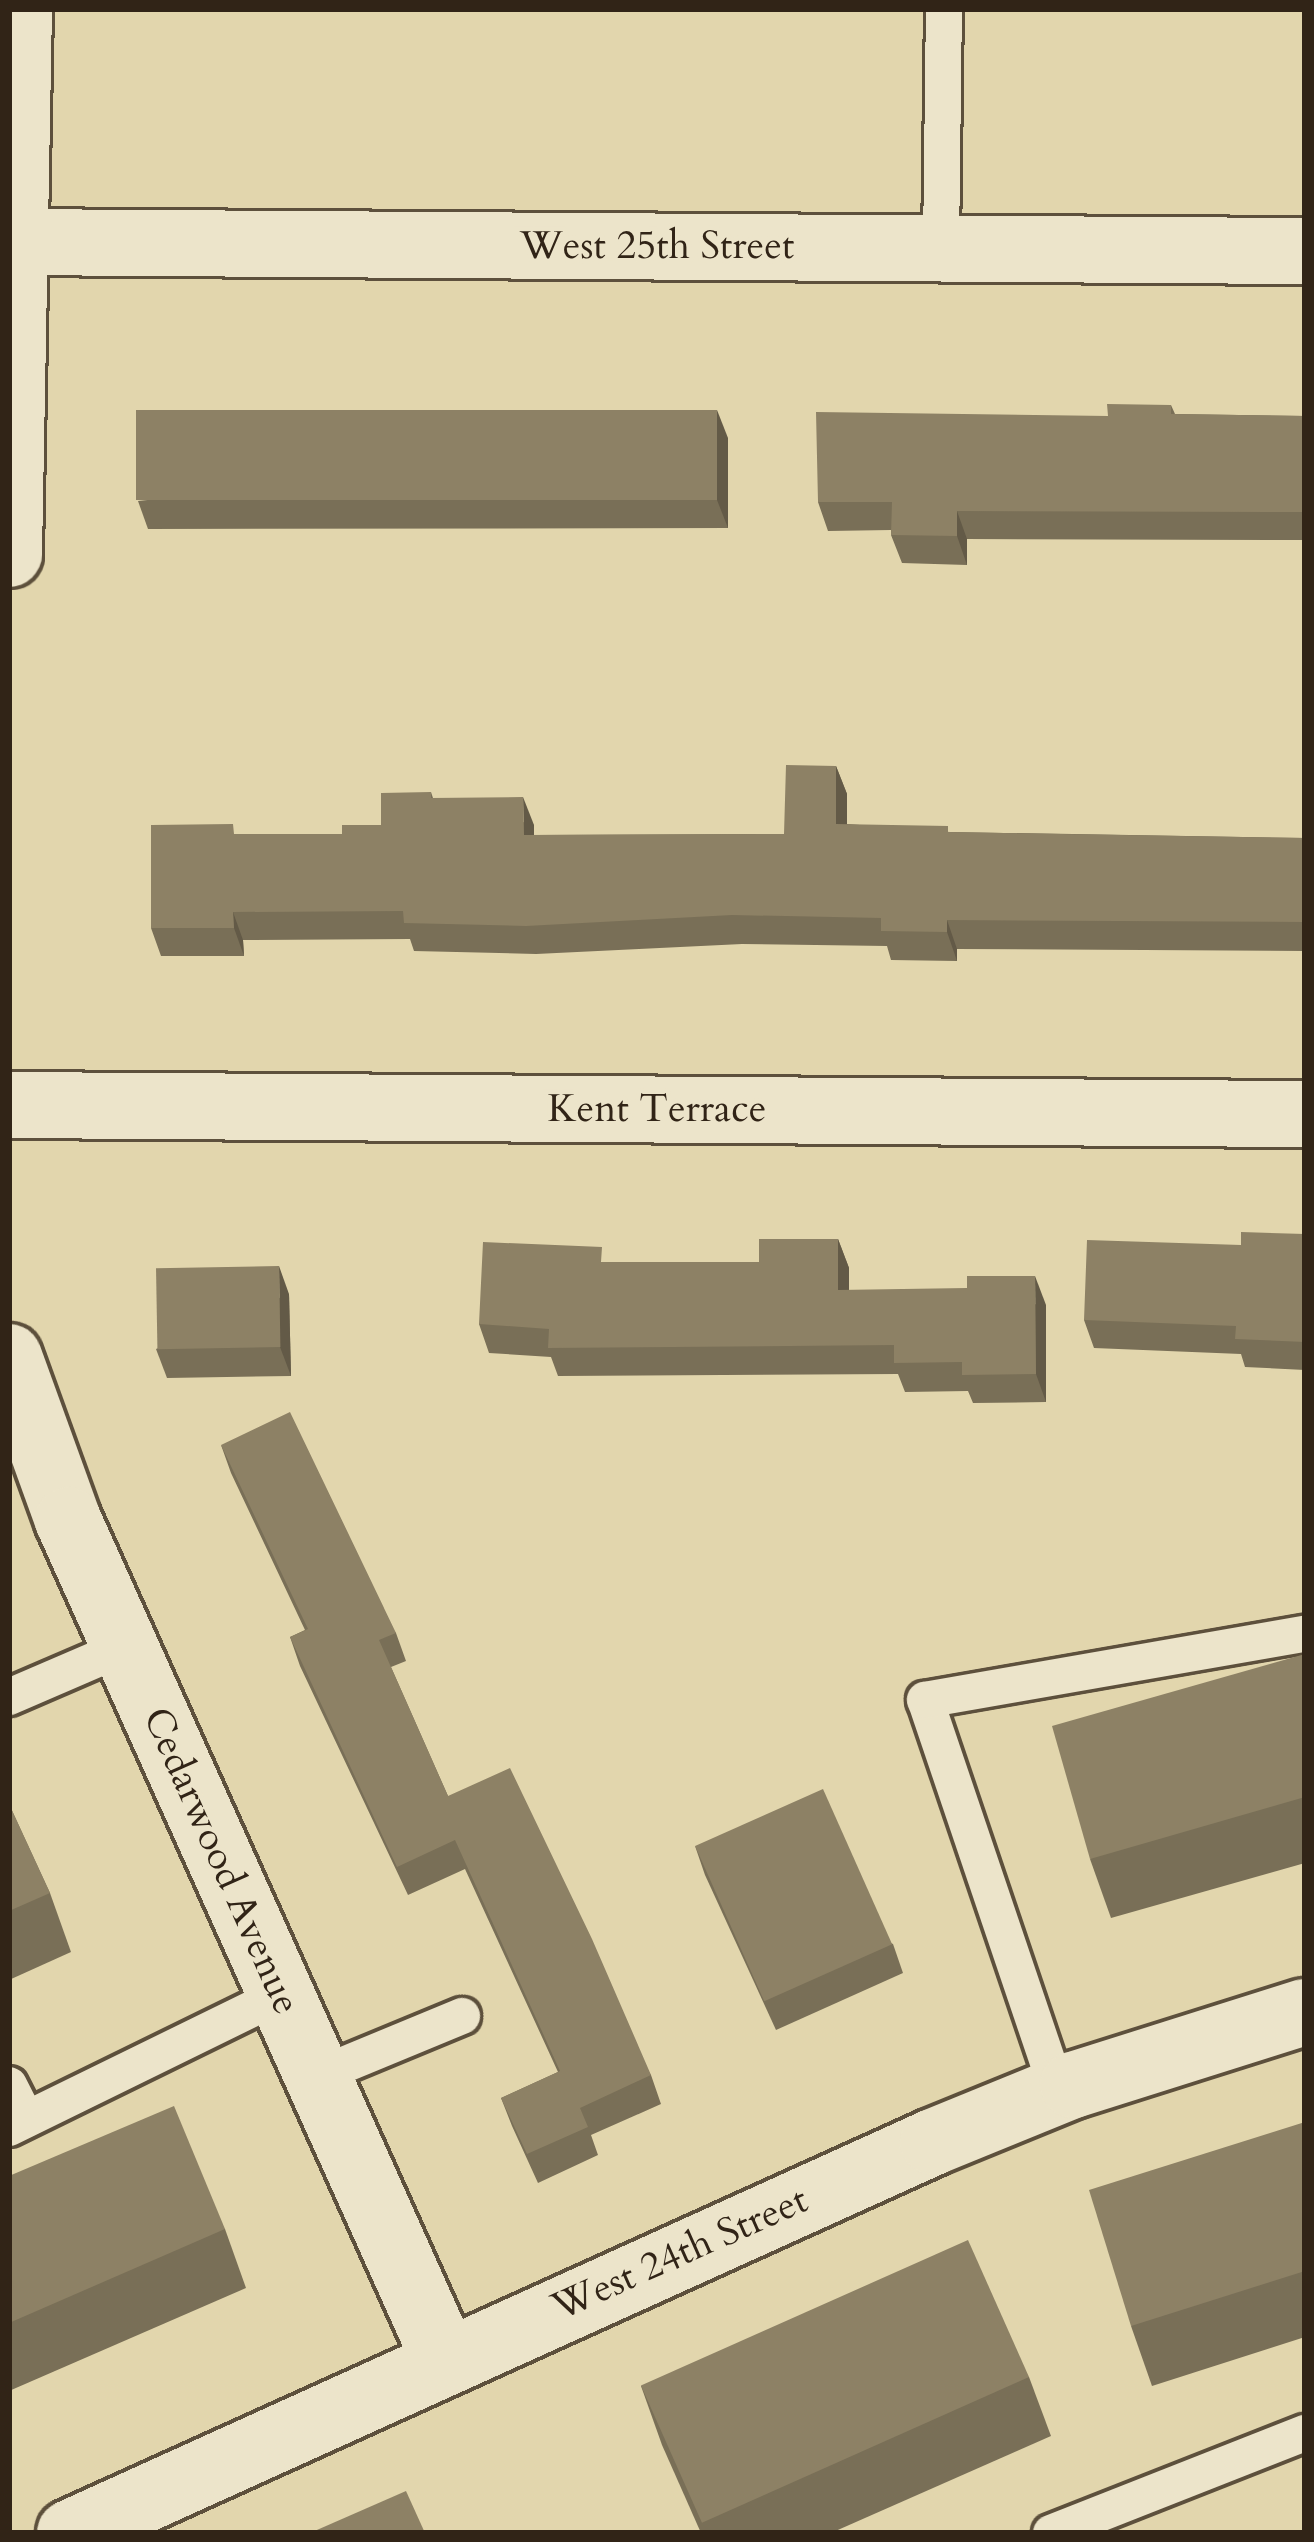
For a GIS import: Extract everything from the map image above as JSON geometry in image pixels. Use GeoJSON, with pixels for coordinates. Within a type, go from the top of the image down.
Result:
{"type":"FeatureCollection","features":[{"type":"Feature","properties":{"kind":"street"},"geometry":{"type":"LineString","coordinates":[[9,554],[19,9]]}},
{"type":"Feature","properties":{"kind":"street","name":"West 25th Street"},"geometry":{"type":"LineString","coordinates":[[12,242],[1305,250]]}},
{"type":"Feature","properties":{"kind":"street","name":"Kent Terrace"},"geometry":{"type":"LineString","coordinates":[[9,1105],[1305,1114]]}},
{"type":"Feature","properties":{"kind":"street","name":"Cedarwood Avenue"},"geometry":{"type":"LineString","coordinates":[[9,1357],[68,1520],[445,2360]]}},
{"type":"Feature","properties":{"kind":"street","name":"West 24th Street"},"geometry":{"type":"LineString","coordinates":[[70,2533],[933,2142],[1058,2092],[1305,2012]]}},
{"type":"Feature","properties":{"kind":"lane"},"geometry":{"type":"LineString","coordinates":[[941,248],[944,9]]}},
{"type":"Feature","properties":{"kind":"lane"},"geometry":{"type":"LineString","coordinates":[[1058,2092],[925,1700],[1305,1634]]}},
{"type":"Feature","properties":{"kind":"lane"},"geometry":{"type":"LineString","coordinates":[[9,1697],[125,1647]]}},
{"type":"Feature","properties":{"kind":"lane"},"geometry":{"type":"LineString","coordinates":[[9,2085],[18,2123],[281,1995]]}},
{"type":"Feature","properties":{"kind":"lane"},"geometry":{"type":"LineString","coordinates":[[317,2076],[462,2016]]}},
{"type":"Feature","properties":{"kind":"lane"},"geometry":{"type":"LineString","coordinates":[[1051,2533],[1305,2433]]}},
{"type":"Feature","properties":{"kind":"building"},"geometry":{"type":"Polygon","coordinates":[[[1107,404],[1171,405],[1171,414],[1305,416],[1305,512],[957,511],[957,536],[891,535],[892,502],[818,502],[816,412],[1108,416],[1107,404]]]}},
{"type":"Feature","properties":{"kind":"building"},"geometry":{"type":"Polygon","coordinates":[[[136,410],[717,410],[717,500],[136,500],[136,410]]]}},
{"type":"Feature","properties":{"kind":"building"},"geometry":{"type":"Polygon","coordinates":[[[786,765],[836,766],[836,824],[948,826],[948,832],[1305,838],[1305,922],[947,920],[947,932],[881,931],[881,918],[732,915],[526,926],[404,923],[403,911],[233,912],[234,928],[151,928],[151,825],[233,824],[234,834],[342,834],[342,825],[381,825],[381,793],[431,792],[431,798],[523,797],[524,835],[784,834],[786,765]]]}},
{"type":"Feature","properties":{"kind":"building"},"geometry":{"type":"Polygon","coordinates":[[[1241,1232],[1305,1234],[1305,1342],[1235,1339],[1236,1326],[1084,1320],[1087,1240],[1241,1245],[1241,1232]]]}},
{"type":"Feature","properties":{"kind":"building"},"geometry":{"type":"Polygon","coordinates":[[[759,1239],[838,1239],[838,1290],[967,1288],[967,1276],[1035,1276],[1036,1374],[962,1375],[962,1362],[894,1363],[894,1345],[548,1348],[549,1329],[479,1324],[483,1242],[602,1247],[601,1262],[759,1262],[759,1239]]]}},
{"type":"Feature","properties":{"kind":"building"},"geometry":{"type":"Polygon","coordinates":[[[279,1266],[280,1347],[157,1349],[156,1268],[279,1266]]]}},
{"type":"Feature","properties":{"kind":"building"},"geometry":{"type":"Polygon","coordinates":[[[290,1412],[396,1633],[379,1640],[448,1796],[510,1768],[651,2075],[580,2108],[588,2127],[527,2154],[501,2098],[560,2071],[455,1840],[397,1867],[290,1637],[308,1629],[221,1445],[290,1412]]]}},
{"type":"Feature","properties":{"kind":"building"},"geometry":{"type":"Polygon","coordinates":[[[1305,1654],[1305,1797],[1090,1859],[1052,1726],[1305,1654]]]}},
{"type":"Feature","properties":{"kind":"building"},"geometry":{"type":"Polygon","coordinates":[[[823,1789],[892,1944],[764,2001],[695,1846],[823,1789]]]}},
{"type":"Feature","properties":{"kind":"building"},"geometry":{"type":"Polygon","coordinates":[[[9,1804],[50,1893],[9,1911],[9,1804]]]}},
{"type":"Feature","properties":{"kind":"building"},"geometry":{"type":"Polygon","coordinates":[[[174,2106],[225,2229],[9,2323],[9,2176],[174,2106]]]}},
{"type":"Feature","properties":{"kind":"building"},"geometry":{"type":"Polygon","coordinates":[[[1305,2122],[1305,2271],[1131,2326],[1089,2190],[1305,2122]]]}},
{"type":"Feature","properties":{"kind":"building"},"geometry":{"type":"Polygon","coordinates":[[[968,2240],[1029,2377],[702,2523],[641,2386],[968,2240]]]}},
{"type":"Feature","properties":{"kind":"building"},"geometry":{"type":"Polygon","coordinates":[[[406,2491],[425,2533],[310,2533],[406,2491]]]}}]}
